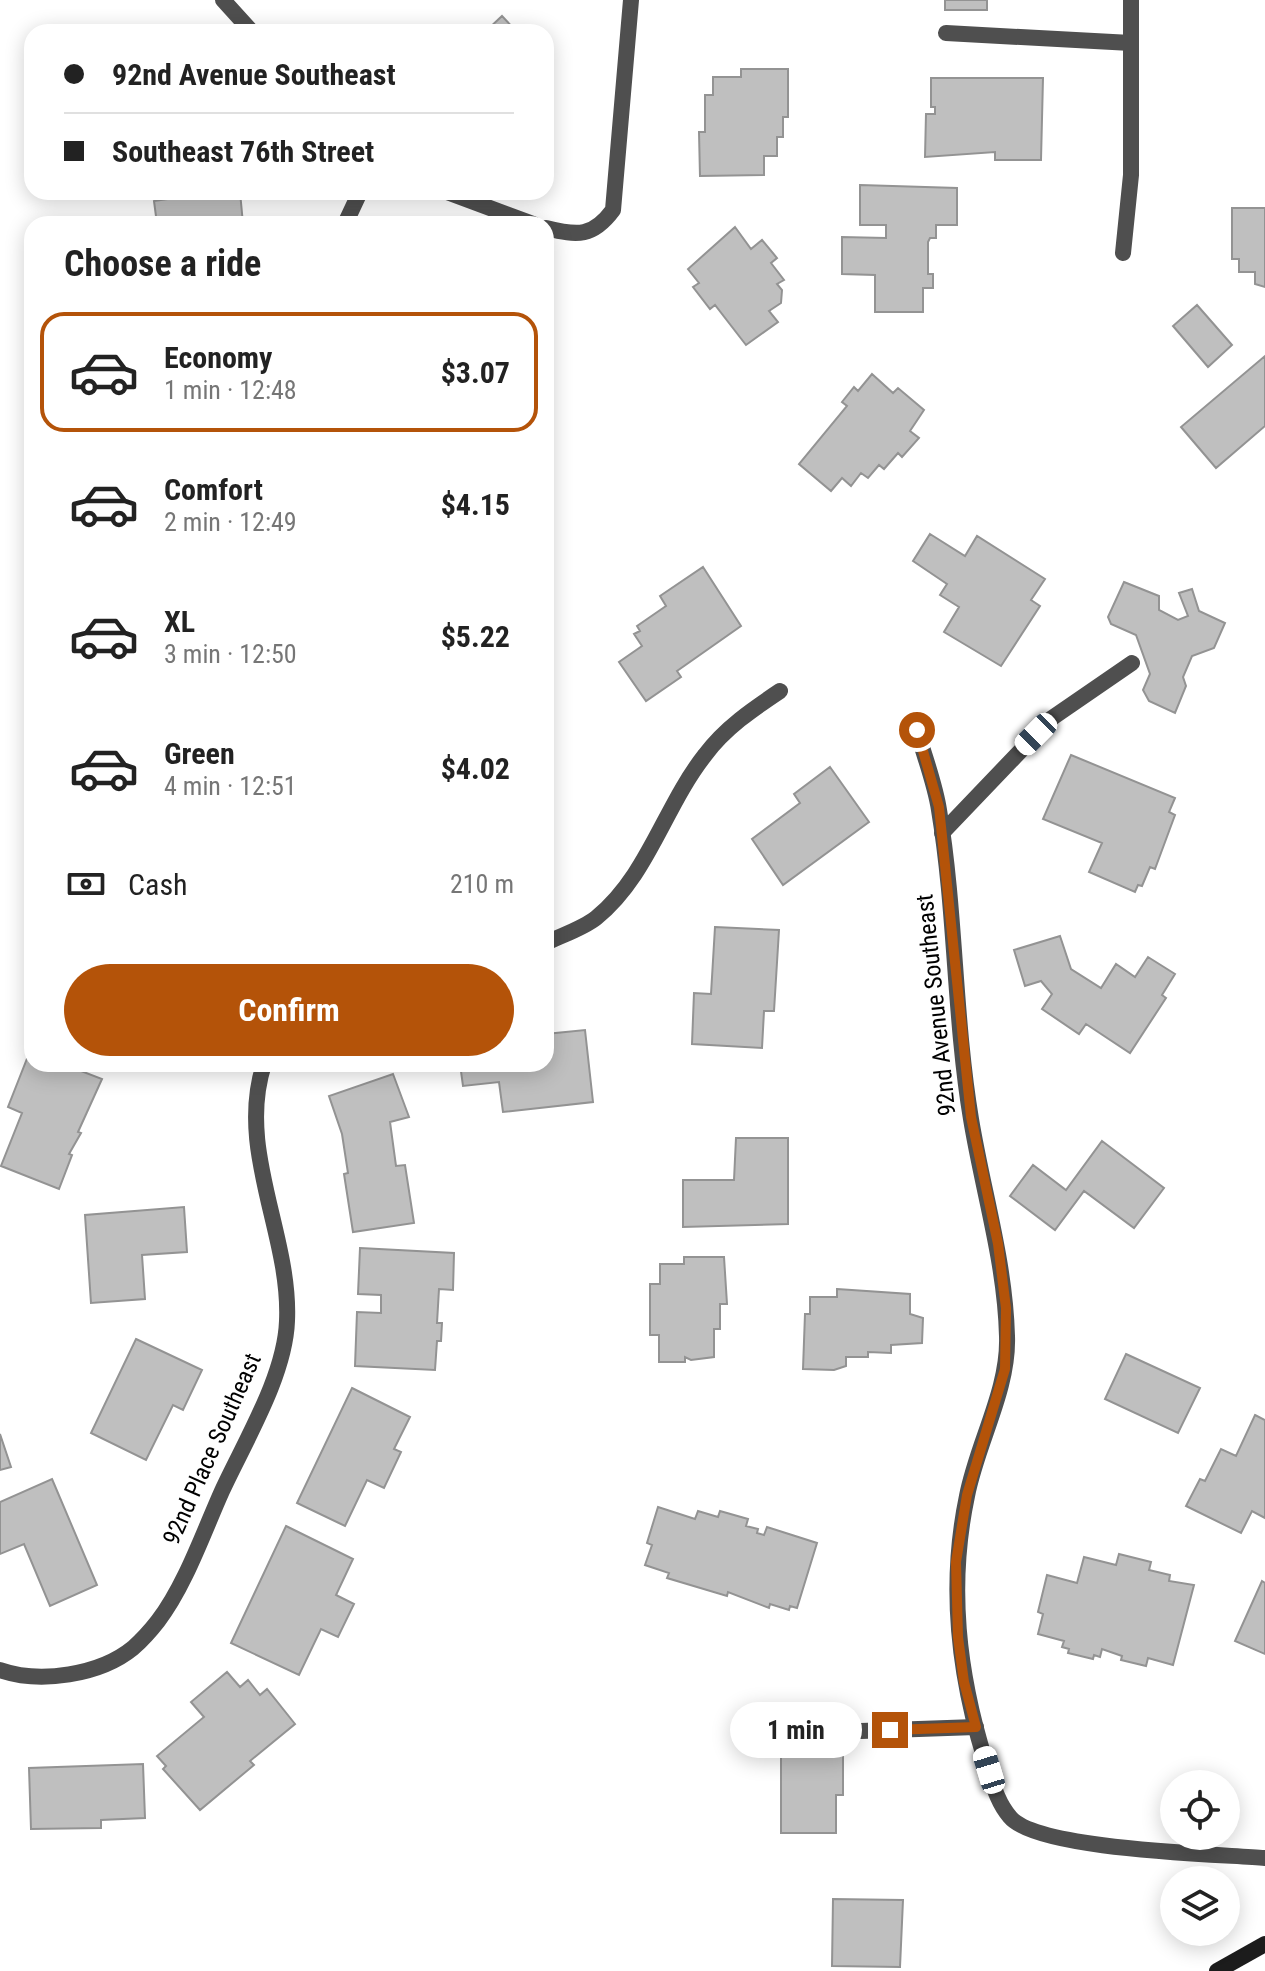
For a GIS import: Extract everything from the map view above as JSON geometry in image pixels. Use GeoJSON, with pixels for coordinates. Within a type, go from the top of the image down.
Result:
{"type":"FeatureCollection","features":[{"type":"Feature","properties":{"kind":"street"},"geometry":{"type":"LineString","coordinates":[[223,0],[245,24]]}},
{"type":"Feature","properties":{"kind":"street"},"geometry":{"type":"LineString","coordinates":[[554,229],[581,233],[600,227],[613,210],[631,0]]}},
{"type":"Feature","properties":{"kind":"street"},"geometry":{"type":"LineString","coordinates":[[1123,253],[1131,175],[1131,0]]}},
{"type":"Feature","properties":{"kind":"street"},"geometry":{"type":"LineString","coordinates":[[946,33],[1131,43]]}},
{"type":"Feature","properties":{"kind":"street"},"geometry":{"type":"LineString","coordinates":[[468,200],[512,216]]}},
{"type":"Feature","properties":{"kind":"street"},"geometry":{"type":"LineString","coordinates":[[942,833],[1052,718],[1132,663]]}},
{"type":"Feature","properties":{"kind":"street"},"geometry":{"type":"LineString","coordinates":[[554,939],[594,921],[623,893],[681,789],[706,753],[744,715],[780,691]]}},
{"type":"Feature","properties":{"kind":"street","name":"92nd Avenue Southeast"},"geometry":{"type":"LineString","coordinates":[[917,730],[939,807],[971,1117],[998,1244],[1007,1331],[1005,1369],[967,1495],[956,1562],[958,1637],[964,1682],[998,1799],[1012,1820],[1038,1834],[1070,1841],[1265,1858]]}},
{"type":"Feature","properties":{"kind":"street","name":"92nd Place Southeast"},"geometry":{"type":"LineString","coordinates":[[0,1670],[42,1677],[96,1669],[132,1649],[159,1621],[198,1545],[277,1370],[287,1325],[288,1290],[256,1140],[262,1072]]}},
{"type":"Feature","properties":{"kind":"street"},"geometry":{"type":"LineString","coordinates":[[861,1731],[976,1727]]}},
{"type":"Feature","properties":{"kind":"street"},"geometry":{"type":"LineString","coordinates":[[1217,1971],[1265,1944]]}},
{"type":"Feature","properties":{"kind":"building"},"geometry":{"type":"Polygon","coordinates":[[[945,0],[987,0],[987,10],[945,10],[945,0]]]}},
{"type":"Feature","properties":{"kind":"building"},"geometry":{"type":"Polygon","coordinates":[[[502,16],[510,24],[494,24],[502,16]]]}},
{"type":"Feature","properties":{"kind":"building"},"geometry":{"type":"Polygon","coordinates":[[[741,69],[788,69],[788,117],[783,117],[783,137],[777,137],[777,156],[764,156],[764,175],[700,176],[699,132],[705,132],[705,95],[713,95],[713,77],[741,77],[741,69]]]}},
{"type":"Feature","properties":{"kind":"building"},"geometry":{"type":"Polygon","coordinates":[[[931,78],[1043,78],[1041,160],[995,160],[995,152],[925,157],[926,114],[935,114],[935,107],[931,107],[931,78]]]}},
{"type":"Feature","properties":{"kind":"building"},"geometry":{"type":"Polygon","coordinates":[[[860,185],[957,188],[957,225],[936,225],[936,238],[930,238],[928,242],[928,274],[933,274],[933,288],[923,288],[923,312],[875,312],[875,275],[842,274],[842,237],[886,238],[886,225],[860,225],[860,185]]]}},
{"type":"Feature","properties":{"kind":"building"},"geometry":{"type":"Polygon","coordinates":[[[241,200],[242,216],[156,216],[154,201],[241,200]]]}},
{"type":"Feature","properties":{"kind":"building"},"geometry":{"type":"Polygon","coordinates":[[[1232,208],[1265,208],[1265,287],[1255,284],[1255,272],[1239,272],[1239,259],[1232,259],[1232,208]]]}},
{"type":"Feature","properties":{"kind":"building"},"geometry":{"type":"Polygon","coordinates":[[[735,227],[751,249],[762,240],[777,258],[771,263],[784,280],[777,284],[782,290],[781,303],[769,311],[778,322],[746,345],[715,305],[710,309],[693,287],[699,283],[688,269],[735,227]]]}},
{"type":"Feature","properties":{"kind":"building"},"geometry":{"type":"Polygon","coordinates":[[[1197,305],[1232,345],[1208,367],[1173,326],[1197,305]]]}},
{"type":"Feature","properties":{"kind":"building"},"geometry":{"type":"Polygon","coordinates":[[[1265,356],[1265,426],[1216,468],[1181,427],[1265,356]]]}},
{"type":"Feature","properties":{"kind":"building"},"geometry":{"type":"Polygon","coordinates":[[[872,374],[893,393],[898,388],[924,410],[910,431],[919,438],[902,457],[898,453],[884,469],[879,465],[868,478],[861,473],[851,486],[842,478],[831,491],[799,464],[847,406],[842,402],[854,387],[858,391],[872,374]]]}},
{"type":"Feature","properties":{"kind":"building"},"geometry":{"type":"Polygon","coordinates":[[[930,534],[965,556],[977,536],[1045,579],[1031,600],[1040,606],[1001,666],[944,632],[959,607],[940,595],[947,584],[913,561],[930,534]]]}},
{"type":"Feature","properties":{"kind":"building"},"geometry":{"type":"Polygon","coordinates":[[[703,567],[741,626],[677,671],[681,677],[646,701],[619,662],[642,646],[634,634],[640,631],[637,626],[666,606],[660,596],[703,567]]]}},
{"type":"Feature","properties":{"kind":"building"},"geometry":{"type":"Polygon","coordinates":[[[1124,582],[1159,596],[1159,610],[1178,620],[1188,616],[1179,593],[1192,589],[1199,611],[1225,623],[1214,648],[1192,656],[1183,677],[1186,686],[1175,713],[1149,701],[1143,690],[1150,674],[1136,635],[1111,624],[1108,617],[1124,582]]]}},
{"type":"Feature","properties":{"kind":"building"},"geometry":{"type":"Polygon","coordinates":[[[1071,755],[1175,798],[1169,812],[1175,815],[1155,869],[1150,867],[1142,886],[1138,885],[1135,892],[1089,872],[1102,843],[1043,819],[1071,755]]]}},
{"type":"Feature","properties":{"kind":"building"},"geometry":{"type":"Polygon","coordinates":[[[830,767],[869,822],[783,885],[752,839],[800,803],[794,794],[830,767]]]}},
{"type":"Feature","properties":{"kind":"building"},"geometry":{"type":"Polygon","coordinates":[[[715,927],[779,930],[774,1011],[764,1011],[762,1048],[692,1044],[694,993],[711,994],[715,927]]]}},
{"type":"Feature","properties":{"kind":"building"},"geometry":{"type":"Polygon","coordinates":[[[1060,936],[1071,969],[1101,988],[1116,964],[1135,977],[1148,957],[1175,974],[1162,995],[1166,998],[1130,1053],[1086,1024],[1079,1034],[1042,1009],[1052,994],[1041,981],[1025,986],[1014,950],[1060,936]]]}},
{"type":"Feature","properties":{"kind":"building"},"geometry":{"type":"Polygon","coordinates":[[[585,1030],[593,1102],[503,1112],[499,1082],[463,1086],[461,1072],[554,1072],[554,1033],[585,1030]]]}},
{"type":"Feature","properties":{"kind":"building"},"geometry":{"type":"Polygon","coordinates":[[[24,1066],[24,1072],[84,1072],[102,1079],[78,1132],[81,1133],[69,1154],[72,1155],[59,1189],[1,1166],[22,1113],[8,1107],[24,1066]]]}},
{"type":"Feature","properties":{"kind":"building"},"geometry":{"type":"Polygon","coordinates":[[[393,1074],[409,1117],[390,1122],[396,1166],[405,1165],[414,1223],[353,1232],[344,1174],[348,1173],[342,1134],[329,1096],[393,1074]]]}},
{"type":"Feature","properties":{"kind":"building"},"geometry":{"type":"Polygon","coordinates":[[[736,1138],[788,1138],[788,1224],[683,1227],[683,1180],[734,1180],[736,1138]]]}},
{"type":"Feature","properties":{"kind":"building"},"geometry":{"type":"Polygon","coordinates":[[[1102,1141],[1164,1188],[1134,1228],[1084,1191],[1055,1230],[1010,1196],[1033,1165],[1066,1190],[1102,1141]]]}},
{"type":"Feature","properties":{"kind":"building"},"geometry":{"type":"Polygon","coordinates":[[[184,1207],[187,1252],[142,1255],[145,1299],[91,1303],[85,1215],[184,1207]]]}},
{"type":"Feature","properties":{"kind":"building"},"geometry":{"type":"Polygon","coordinates":[[[360,1248],[454,1253],[453,1290],[439,1289],[437,1323],[442,1323],[435,1370],[355,1366],[357,1312],[381,1313],[381,1295],[358,1294],[360,1248]]]}},
{"type":"Feature","properties":{"kind":"building"},"geometry":{"type":"Polygon","coordinates":[[[684,1257],[724,1257],[727,1304],[720,1304],[720,1329],[714,1329],[714,1357],[691,1360],[685,1357],[685,1362],[659,1362],[659,1335],[650,1335],[650,1284],[660,1284],[660,1264],[684,1264],[684,1257]]]}},
{"type":"Feature","properties":{"kind":"building"},"geometry":{"type":"Polygon","coordinates":[[[837,1289],[910,1294],[910,1314],[923,1318],[922,1343],[891,1345],[891,1353],[868,1352],[868,1357],[846,1357],[846,1366],[834,1370],[803,1369],[805,1314],[810,1314],[810,1297],[837,1297],[837,1289]]]}},
{"type":"Feature","properties":{"kind":"building"},"geometry":{"type":"Polygon","coordinates":[[[136,1339],[202,1370],[183,1410],[173,1405],[146,1460],[91,1433],[136,1339]]]}},
{"type":"Feature","properties":{"kind":"building"},"geometry":{"type":"Polygon","coordinates":[[[1126,1354],[1200,1388],[1178,1433],[1105,1399],[1126,1354]]]}},
{"type":"Feature","properties":{"kind":"building"},"geometry":{"type":"Polygon","coordinates":[[[352,1388],[410,1417],[394,1449],[401,1452],[384,1488],[367,1480],[345,1526],[297,1503],[352,1388]]]}},
{"type":"Feature","properties":{"kind":"building"},"geometry":{"type":"Polygon","coordinates":[[[1255,1415],[1265,1420],[1265,1518],[1252,1511],[1241,1533],[1186,1506],[1200,1479],[1205,1481],[1221,1449],[1236,1456],[1255,1415]]]}},
{"type":"Feature","properties":{"kind":"building"},"geometry":{"type":"Polygon","coordinates":[[[0,1434],[11,1467],[0,1470],[0,1434]]]}},
{"type":"Feature","properties":{"kind":"building"},"geometry":{"type":"Polygon","coordinates":[[[52,1479],[97,1585],[50,1606],[24,1544],[0,1554],[0,1502],[52,1479]]]}},
{"type":"Feature","properties":{"kind":"building"},"geometry":{"type":"Polygon","coordinates":[[[658,1507],[695,1519],[698,1511],[718,1517],[720,1511],[748,1519],[746,1526],[758,1529],[757,1533],[764,1535],[767,1527],[817,1543],[797,1608],[790,1606],[789,1610],[770,1604],[769,1608],[728,1592],[727,1596],[667,1578],[669,1573],[645,1565],[652,1545],[647,1543],[658,1507]]]}},
{"type":"Feature","properties":{"kind":"building"},"geometry":{"type":"Polygon","coordinates":[[[286,1526],[353,1559],[336,1595],[354,1604],[338,1637],[321,1629],[299,1675],[231,1643],[286,1526]]]}},
{"type":"Feature","properties":{"kind":"building"},"geometry":{"type":"Polygon","coordinates":[[[1119,1554],[1151,1562],[1149,1570],[1170,1575],[1169,1581],[1194,1585],[1173,1665],[1148,1658],[1146,1666],[1121,1660],[1122,1656],[1102,1649],[1100,1657],[1094,1655],[1093,1659],[1068,1653],[1069,1649],[1062,1647],[1064,1641],[1038,1634],[1043,1614],[1038,1612],[1047,1575],[1077,1583],[1084,1557],[1116,1565],[1119,1554]]]}},
{"type":"Feature","properties":{"kind":"building"},"geometry":{"type":"Polygon","coordinates":[[[1262,1581],[1265,1583],[1265,1654],[1235,1641],[1262,1581]]]}},
{"type":"Feature","properties":{"kind":"building"},"geometry":{"type":"Polygon","coordinates":[[[227,1672],[240,1687],[248,1680],[260,1695],[267,1689],[295,1724],[250,1761],[254,1765],[200,1810],[163,1769],[166,1766],[157,1756],[204,1717],[191,1702],[227,1672]]]}},
{"type":"Feature","properties":{"kind":"building"},"geometry":{"type":"Polygon","coordinates":[[[786,1712],[843,1712],[843,1795],[836,1795],[836,1833],[781,1833],[781,1728],[786,1728],[786,1712]]]}},
{"type":"Feature","properties":{"kind":"building"},"geometry":{"type":"Polygon","coordinates":[[[143,1764],[145,1818],[101,1820],[101,1828],[31,1829],[29,1768],[143,1764]]]}},
{"type":"Feature","properties":{"kind":"building"},"geometry":{"type":"Polygon","coordinates":[[[833,1899],[903,1900],[900,1967],[832,1966],[833,1899]]]}},
{"type":"Feature","properties":{"kind":"route"},"geometry":{"type":"LineString","coordinates":[[890,1730],[976,1727],[964,1682],[958,1637],[956,1562],[967,1495],[1005,1369],[1008,1342],[998,1244],[971,1117],[939,807],[917,730]]}}]}
